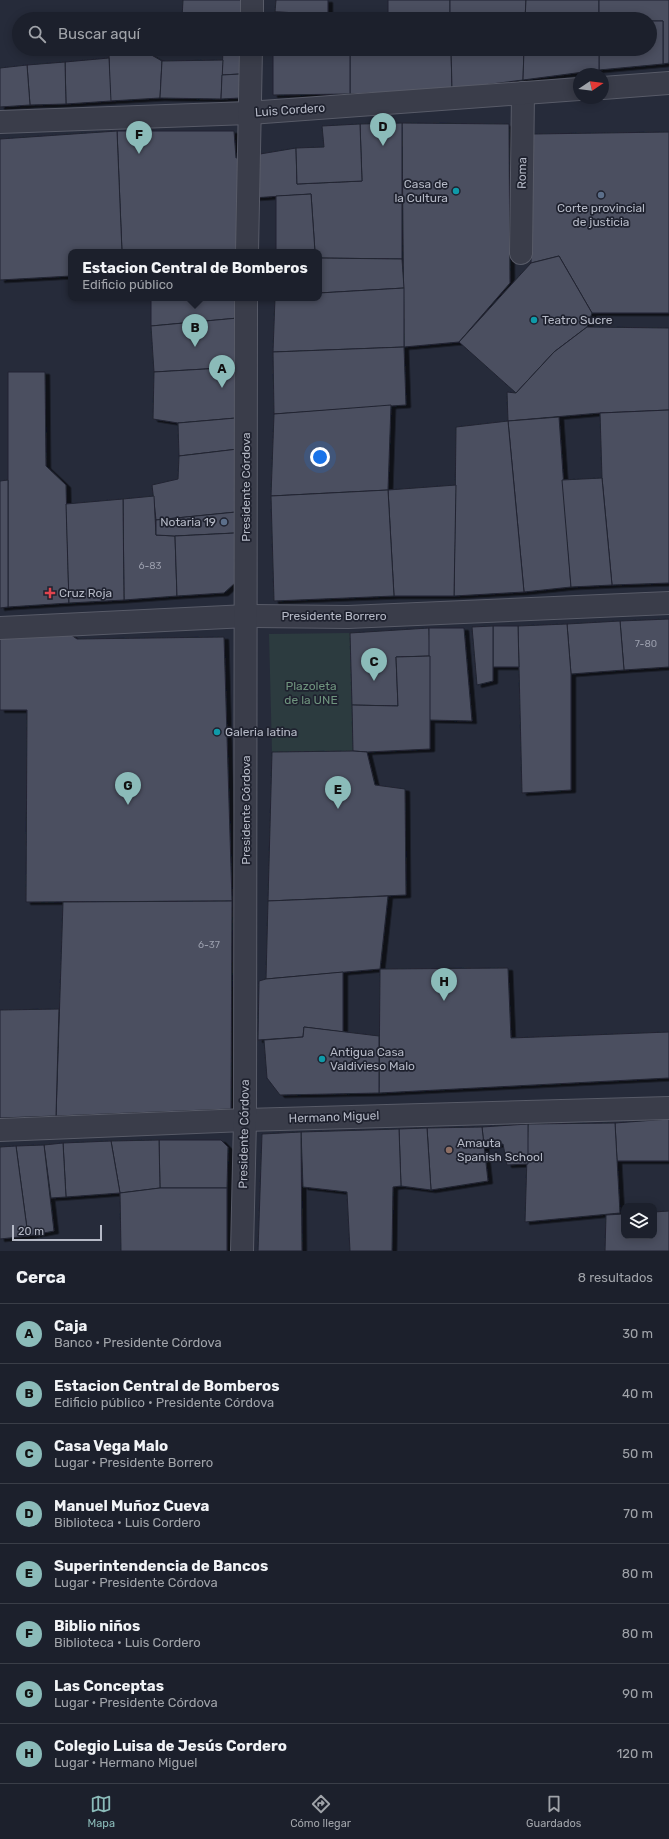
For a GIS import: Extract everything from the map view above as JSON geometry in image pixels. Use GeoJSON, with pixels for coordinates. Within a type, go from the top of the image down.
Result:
{"type":"FeatureCollection","features":[{"type":"Feature","properties":{"kind":"street"},"geometry":{"type":"LineString","coordinates":[[252,0],[252,12]]}},
{"type":"Feature","properties":{"kind":"street"},"geometry":{"type":"LineString","coordinates":[[247,249],[251,56]]}},
{"type":"Feature","properties":{"kind":"street"},"geometry":{"type":"LineString","coordinates":[[609,88],[669,83]]}},
{"type":"Feature","properties":{"kind":"street","name":"Luis Cordero"},"geometry":{"type":"LineString","coordinates":[[0,122],[249,113],[573,89]]}},
{"type":"Feature","properties":{"kind":"street","name":"Roma"},"geometry":{"type":"LineString","coordinates":[[521,253],[523,93]]}},
{"type":"Feature","properties":{"kind":"street","name":"Presidente Córdova"},"geometry":{"type":"LineString","coordinates":[[242,1251],[245,1120],[245,706],[247,616],[246,301]]}},
{"type":"Feature","properties":{"kind":"street","name":"Presidente Borrero"},"geometry":{"type":"LineString","coordinates":[[0,628],[247,616],[348,618],[669,603]]}},
{"type":"Feature","properties":{"kind":"street","name":"Hermano Miguel"},"geometry":{"type":"LineString","coordinates":[[0,1130],[245,1120],[669,1108]]}},
{"type":"Feature","properties":{"kind":"green space","name":"Plazoleta de la UNE"},"geometry":{"type":"Polygon","coordinates":[[[350,633],[353,751],[272,752],[269,634],[350,633]]]}},
{"type":"Feature","properties":{"kind":"building"},"geometry":{"type":"Polygon","coordinates":[[[183,0],[244,0],[243,12],[182,12],[183,0]]]}},
{"type":"Feature","properties":{"kind":"building"},"geometry":{"type":"Polygon","coordinates":[[[276,0],[328,0],[328,12],[275,12],[276,0]]]}},
{"type":"Feature","properties":{"kind":"building"},"geometry":{"type":"Polygon","coordinates":[[[388,0],[450,0],[450,12],[388,12],[388,0]]]}},
{"type":"Feature","properties":{"kind":"building"},"geometry":{"type":"Polygon","coordinates":[[[450,0],[526,0],[525,12],[450,12],[450,0]]]}},
{"type":"Feature","properties":{"kind":"building"},"geometry":{"type":"Polygon","coordinates":[[[526,0],[599,0],[599,12],[525,12],[526,0]]]}},
{"type":"Feature","properties":{"kind":"building"},"geometry":{"type":"Polygon","coordinates":[[[599,0],[669,0],[669,63],[663,64],[663,21],[657,21],[657,12],[599,12],[599,0]]]}},
{"type":"Feature","properties":{"kind":"building"},"geometry":{"type":"Polygon","coordinates":[[[657,21],[663,21],[663,64],[609,69],[599,68],[599,56],[657,56],[657,21]]]}},
{"type":"Feature","properties":{"kind":"building"},"geometry":{"type":"Polygon","coordinates":[[[109,56],[153,56],[162,61],[160,98],[110,101],[109,56]]]}},
{"type":"Feature","properties":{"kind":"building"},"geometry":{"type":"Polygon","coordinates":[[[223,56],[241,56],[240,74],[222,75],[223,56]]]}},
{"type":"Feature","properties":{"kind":"building"},"geometry":{"type":"Polygon","coordinates":[[[273,56],[350,56],[350,94],[273,95],[273,56]]]}},
{"type":"Feature","properties":{"kind":"building"},"geometry":{"type":"Polygon","coordinates":[[[350,56],[451,56],[452,89],[350,94],[350,56]]]}},
{"type":"Feature","properties":{"kind":"building"},"geometry":{"type":"Polygon","coordinates":[[[451,56],[524,56],[523,80],[452,89],[451,56]]]}},
{"type":"Feature","properties":{"kind":"building"},"geometry":{"type":"Polygon","coordinates":[[[524,56],[599,56],[599,68],[573,68],[573,73],[523,80],[524,56]]]}},
{"type":"Feature","properties":{"kind":"building"},"geometry":{"type":"Polygon","coordinates":[[[109,58],[111,101],[66,104],[65,62],[109,58]]]}},
{"type":"Feature","properties":{"kind":"building"},"geometry":{"type":"Polygon","coordinates":[[[223,60],[221,99],[160,98],[162,61],[223,60]]]}},
{"type":"Feature","properties":{"kind":"building"},"geometry":{"type":"Polygon","coordinates":[[[65,62],[66,104],[30,105],[27,65],[65,62]]]}},
{"type":"Feature","properties":{"kind":"building"},"geometry":{"type":"Polygon","coordinates":[[[27,65],[30,105],[0,107],[0,68],[27,65]]]}},
{"type":"Feature","properties":{"kind":"building"},"geometry":{"type":"Polygon","coordinates":[[[240,74],[240,98],[221,99],[222,75],[240,74]]]}},
{"type":"Feature","properties":{"kind":"building","name":"Casa de la Cultura"},"geometry":{"type":"Polygon","coordinates":[[[402,123],[509,124],[510,283],[459,342],[404,347],[402,123]]]}},
{"type":"Feature","properties":{"kind":"building","name":"Casa de la Cultura"},"geometry":{"type":"Polygon","coordinates":[[[402,123],[402,259],[322,258],[322,249],[315,249],[311,194],[238,199],[241,249],[122,249],[117,131],[234,131],[236,158],[296,148],[297,184],[362,181],[360,124],[402,123]]]}},
{"type":"Feature","properties":{"kind":"building"},"geometry":{"type":"Polygon","coordinates":[[[360,124],[362,181],[297,184],[296,148],[324,147],[322,126],[360,124]]]}},
{"type":"Feature","properties":{"kind":"building"},"geometry":{"type":"Polygon","coordinates":[[[117,131],[122,249],[68,249],[68,276],[0,280],[0,139],[117,131]]]}},
{"type":"Feature","properties":{"kind":"building","name":"Corte provincial de justicia"},"geometry":{"type":"Polygon","coordinates":[[[669,132],[669,313],[592,313],[559,256],[531,263],[533,134],[669,132]]]}},
{"type":"Feature","properties":{"kind":"building"},"geometry":{"type":"Polygon","coordinates":[[[311,194],[315,249],[276,249],[276,196],[311,194]]]}},
{"type":"Feature","properties":{"kind":"building","name":"Teatro Sucre"},"geometry":{"type":"Polygon","coordinates":[[[559,256],[592,313],[587,327],[554,352],[516,393],[459,342],[531,263],[559,256]]]}},
{"type":"Feature","properties":{"kind":"building"},"geometry":{"type":"Polygon","coordinates":[[[322,258],[402,259],[404,288],[322,293],[322,258]]]}},
{"type":"Feature","properties":{"kind":"building"},"geometry":{"type":"Polygon","coordinates":[[[404,288],[404,347],[273,352],[275,301],[322,301],[322,293],[404,288]]]}},
{"type":"Feature","properties":{"kind":"building"},"geometry":{"type":"Polygon","coordinates":[[[151,301],[240,301],[238,318],[151,326],[151,301]]]}},
{"type":"Feature","properties":{"kind":"building"},"geometry":{"type":"Polygon","coordinates":[[[238,318],[239,367],[154,372],[151,326],[238,318]]]}},
{"type":"Feature","properties":{"kind":"building"},"geometry":{"type":"Polygon","coordinates":[[[587,327],[669,328],[669,410],[600,413],[508,421],[507,392],[516,393],[554,352],[587,327]]]}},
{"type":"Feature","properties":{"kind":"building"},"geometry":{"type":"Polygon","coordinates":[[[404,347],[406,405],[274,414],[273,352],[404,347]]]}},
{"type":"Feature","properties":{"kind":"building"},"geometry":{"type":"Polygon","coordinates":[[[239,367],[236,418],[178,423],[153,419],[154,372],[239,367]]]}},
{"type":"Feature","properties":{"kind":"building"},"geometry":{"type":"Polygon","coordinates":[[[8,372],[45,372],[46,466],[66,485],[69,603],[8,607],[8,372]]]}},
{"type":"Feature","properties":{"kind":"building"},"geometry":{"type":"Polygon","coordinates":[[[391,405],[388,490],[271,496],[274,414],[391,405]]]}},
{"type":"Feature","properties":{"kind":"building"},"geometry":{"type":"Polygon","coordinates":[[[669,410],[669,583],[612,585],[602,478],[600,413],[669,410]]]}},
{"type":"Feature","properties":{"kind":"building"},"geometry":{"type":"Polygon","coordinates":[[[559,417],[571,587],[524,592],[508,421],[559,417]]]}},
{"type":"Feature","properties":{"kind":"building"},"geometry":{"type":"Polygon","coordinates":[[[236,418],[238,449],[179,456],[178,423],[236,418]]]}},
{"type":"Feature","properties":{"kind":"building"},"geometry":{"type":"Polygon","coordinates":[[[508,421],[524,592],[454,596],[456,427],[508,421]]]}},
{"type":"Feature","properties":{"kind":"building"},"geometry":{"type":"Polygon","coordinates":[[[238,449],[236,512],[156,520],[152,485],[178,479],[179,456],[238,449]]]}},
{"type":"Feature","properties":{"kind":"building"},"geometry":{"type":"Polygon","coordinates":[[[602,478],[612,585],[571,587],[562,480],[602,478]]]}},
{"type":"Feature","properties":{"kind":"building"},"geometry":{"type":"Polygon","coordinates":[[[8,480],[8,607],[0,608],[0,481],[8,480]]]}},
{"type":"Feature","properties":{"kind":"building"},"geometry":{"type":"Polygon","coordinates":[[[456,485],[454,596],[394,596],[388,490],[456,485]]]}},
{"type":"Feature","properties":{"kind":"building"},"geometry":{"type":"Polygon","coordinates":[[[388,490],[394,596],[274,601],[271,496],[388,490]]]}},
{"type":"Feature","properties":{"kind":"building"},"geometry":{"type":"Polygon","coordinates":[[[154,496],[156,535],[175,536],[177,596],[124,600],[123,499],[154,496]]]}},
{"type":"Feature","properties":{"kind":"building"},"geometry":{"type":"Polygon","coordinates":[[[123,499],[124,600],[69,603],[66,504],[123,499]]]}},
{"type":"Feature","properties":{"kind":"building"},"geometry":{"type":"Polygon","coordinates":[[[236,512],[235,533],[175,536],[156,535],[156,520],[236,512]]]}},
{"type":"Feature","properties":{"kind":"building"},"geometry":{"type":"Polygon","coordinates":[[[235,533],[235,583],[224,593],[177,596],[175,536],[235,533]]]}},
{"type":"Feature","properties":{"kind":"building"},"geometry":{"type":"Polygon","coordinates":[[[669,619],[669,667],[624,670],[620,621],[669,619]]]}},
{"type":"Feature","properties":{"kind":"building"},"geometry":{"type":"Polygon","coordinates":[[[620,621],[624,670],[571,674],[567,624],[620,621]]]}},
{"type":"Feature","properties":{"kind":"building"},"geometry":{"type":"Polygon","coordinates":[[[567,624],[571,674],[571,790],[522,793],[518,626],[567,624]]]}},
{"type":"Feature","properties":{"kind":"building"},"geometry":{"type":"Polygon","coordinates":[[[493,626],[518,626],[519,667],[493,667],[493,626]]]}},
{"type":"Feature","properties":{"kind":"building"},"geometry":{"type":"Polygon","coordinates":[[[493,626],[493,681],[477,685],[472,627],[493,626]]]}},
{"type":"Feature","properties":{"kind":"building"},"geometry":{"type":"Polygon","coordinates":[[[429,628],[430,656],[396,657],[398,706],[352,705],[350,633],[429,628]]]}},
{"type":"Feature","properties":{"kind":"building"},"geometry":{"type":"Polygon","coordinates":[[[429,628],[464,628],[472,721],[429,720],[429,628]]]}},
{"type":"Feature","properties":{"kind":"building"},"geometry":{"type":"Polygon","coordinates":[[[67,632],[77,639],[224,637],[232,901],[26,902],[27,710],[0,710],[0,634],[67,632]]]}},
{"type":"Feature","properties":{"kind":"building"},"geometry":{"type":"Polygon","coordinates":[[[430,656],[430,749],[367,752],[353,751],[352,705],[398,706],[396,657],[430,656]]]}},
{"type":"Feature","properties":{"kind":"building"},"geometry":{"type":"Polygon","coordinates":[[[272,752],[367,752],[375,785],[405,789],[406,895],[268,901],[272,752]]]}},
{"type":"Feature","properties":{"kind":"building"},"geometry":{"type":"Polygon","coordinates":[[[388,896],[380,969],[266,979],[268,901],[388,896]]]}},
{"type":"Feature","properties":{"kind":"building"},"geometry":{"type":"Polygon","coordinates":[[[232,901],[231,1109],[56,1116],[63,902],[232,901]]]}},
{"type":"Feature","properties":{"kind":"building"},"geometry":{"type":"Polygon","coordinates":[[[508,968],[511,1038],[669,1032],[669,1078],[379,1093],[380,969],[508,968]]]}},
{"type":"Feature","properties":{"kind":"building"},"geometry":{"type":"Polygon","coordinates":[[[343,972],[343,1032],[304,1027],[303,1037],[258,1040],[259,981],[266,979],[343,972]]]}},
{"type":"Feature","properties":{"kind":"building"},"geometry":{"type":"Polygon","coordinates":[[[59,1009],[56,1116],[0,1118],[0,1010],[59,1009]]]}},
{"type":"Feature","properties":{"kind":"building","name":"Antigua Casa Valdivieso Malo"},"geometry":{"type":"Polygon","coordinates":[[[304,1027],[379,1036],[379,1093],[280,1095],[267,1078],[264,1040],[303,1037],[304,1027]]]}},
{"type":"Feature","properties":{"kind":"building"},"geometry":{"type":"Polygon","coordinates":[[[669,1119],[669,1161],[617,1161],[615,1123],[669,1119]]]}},
{"type":"Feature","properties":{"kind":"building"},"geometry":{"type":"Polygon","coordinates":[[[615,1123],[620,1213],[525,1222],[528,1124],[615,1123]]]}},
{"type":"Feature","properties":{"kind":"building"},"geometry":{"type":"Polygon","coordinates":[[[528,1124],[528,1164],[507,1165],[503,1144],[484,1146],[482,1127],[528,1124]]]}},
{"type":"Feature","properties":{"kind":"building"},"geometry":{"type":"Polygon","coordinates":[[[482,1127],[488,1181],[431,1190],[427,1128],[482,1127]]]}},
{"type":"Feature","properties":{"kind":"building"},"geometry":{"type":"Polygon","coordinates":[[[427,1128],[431,1190],[401,1186],[399,1129],[427,1128]]]}},
{"type":"Feature","properties":{"kind":"building"},"geometry":{"type":"Polygon","coordinates":[[[399,1129],[401,1186],[393,1187],[392,1251],[350,1251],[347,1192],[303,1187],[301,1132],[399,1129]]]}},
{"type":"Feature","properties":{"kind":"building"},"geometry":{"type":"Polygon","coordinates":[[[301,1132],[302,1251],[258,1251],[262,1134],[301,1132]]]}},
{"type":"Feature","properties":{"kind":"building"},"geometry":{"type":"Polygon","coordinates":[[[159,1140],[221,1140],[228,1147],[227,1188],[160,1188],[159,1140]]]}},
{"type":"Feature","properties":{"kind":"building"},"geometry":{"type":"Polygon","coordinates":[[[159,1140],[160,1188],[120,1193],[111,1141],[159,1140]]]}},
{"type":"Feature","properties":{"kind":"building"},"geometry":{"type":"Polygon","coordinates":[[[111,1141],[120,1193],[66,1197],[63,1143],[111,1141]]]}},
{"type":"Feature","properties":{"kind":"building"},"geometry":{"type":"Polygon","coordinates":[[[63,1143],[66,1197],[51,1198],[44,1145],[63,1143]]]}},
{"type":"Feature","properties":{"kind":"building"},"geometry":{"type":"Polygon","coordinates":[[[44,1145],[54,1231],[28,1236],[16,1146],[44,1145]]]}},
{"type":"Feature","properties":{"kind":"building"},"geometry":{"type":"Polygon","coordinates":[[[16,1146],[28,1236],[0,1239],[0,1147],[16,1146]]]}},
{"type":"Feature","properties":{"kind":"building"},"geometry":{"type":"Polygon","coordinates":[[[160,1188],[227,1188],[227,1251],[121,1251],[120,1193],[160,1188]]]}},
{"type":"Feature","properties":{"kind":"building"},"geometry":{"type":"Polygon","coordinates":[[[669,1211],[669,1251],[605,1251],[606,1215],[621,1214],[621,1239],[657,1239],[657,1212],[669,1211]]]}},
{"type":"Feature","properties":{"kind":"place","name":"Manuel Muñoz Cueva"},"geometry":{"type":"Point","coordinates":[383,146]}},
{"type":"Feature","properties":{"kind":"place","name":"Biblio niños"},"geometry":{"type":"Point","coordinates":[139,154]}},
{"type":"Feature","properties":{"kind":"place","name":"Casa de la Cultura"},"geometry":{"type":"Point","coordinates":[456,191]}},
{"type":"Feature","properties":{"kind":"place","name":"Corte provincial de justicia"},"geometry":{"type":"Point","coordinates":[601,195]}},
{"type":"Feature","properties":{"kind":"place","name":"Teatro Sucre"},"geometry":{"type":"Point","coordinates":[534,320]}},
{"type":"Feature","properties":{"kind":"place","name":"Estacion Central de Bomberos"},"geometry":{"type":"Point","coordinates":[195,347]}},
{"type":"Feature","properties":{"kind":"place","name":"Caja"},"geometry":{"type":"Point","coordinates":[222,388]}},
{"type":"Feature","properties":{"kind":"place","name":"Notaria 19"},"geometry":{"type":"Point","coordinates":[224,522]}},
{"type":"Feature","properties":{"kind":"place","name":"Cruz Roja"},"geometry":{"type":"Point","coordinates":[50,593]}},
{"type":"Feature","properties":{"kind":"place","name":"Casa Vega Malo"},"geometry":{"type":"Point","coordinates":[374,681]}},
{"type":"Feature","properties":{"kind":"place","name":"Galeria latina"},"geometry":{"type":"Point","coordinates":[217,732]}},
{"type":"Feature","properties":{"kind":"place","name":"Las Conceptas"},"geometry":{"type":"Point","coordinates":[128,805]}},
{"type":"Feature","properties":{"kind":"place","name":"Superintendencia de Bancos"},"geometry":{"type":"Point","coordinates":[338,809]}},
{"type":"Feature","properties":{"kind":"place","name":"Colegio Luisa de Jesús Cordero"},"geometry":{"type":"Point","coordinates":[444,1001]}},
{"type":"Feature","properties":{"kind":"place","name":"Antigua Casa Valdivieso Malo"},"geometry":{"type":"Point","coordinates":[322,1059]}},
{"type":"Feature","properties":{"kind":"place","name":"Amauta Spanish School"},"geometry":{"type":"Point","coordinates":[449,1150]}}]}
